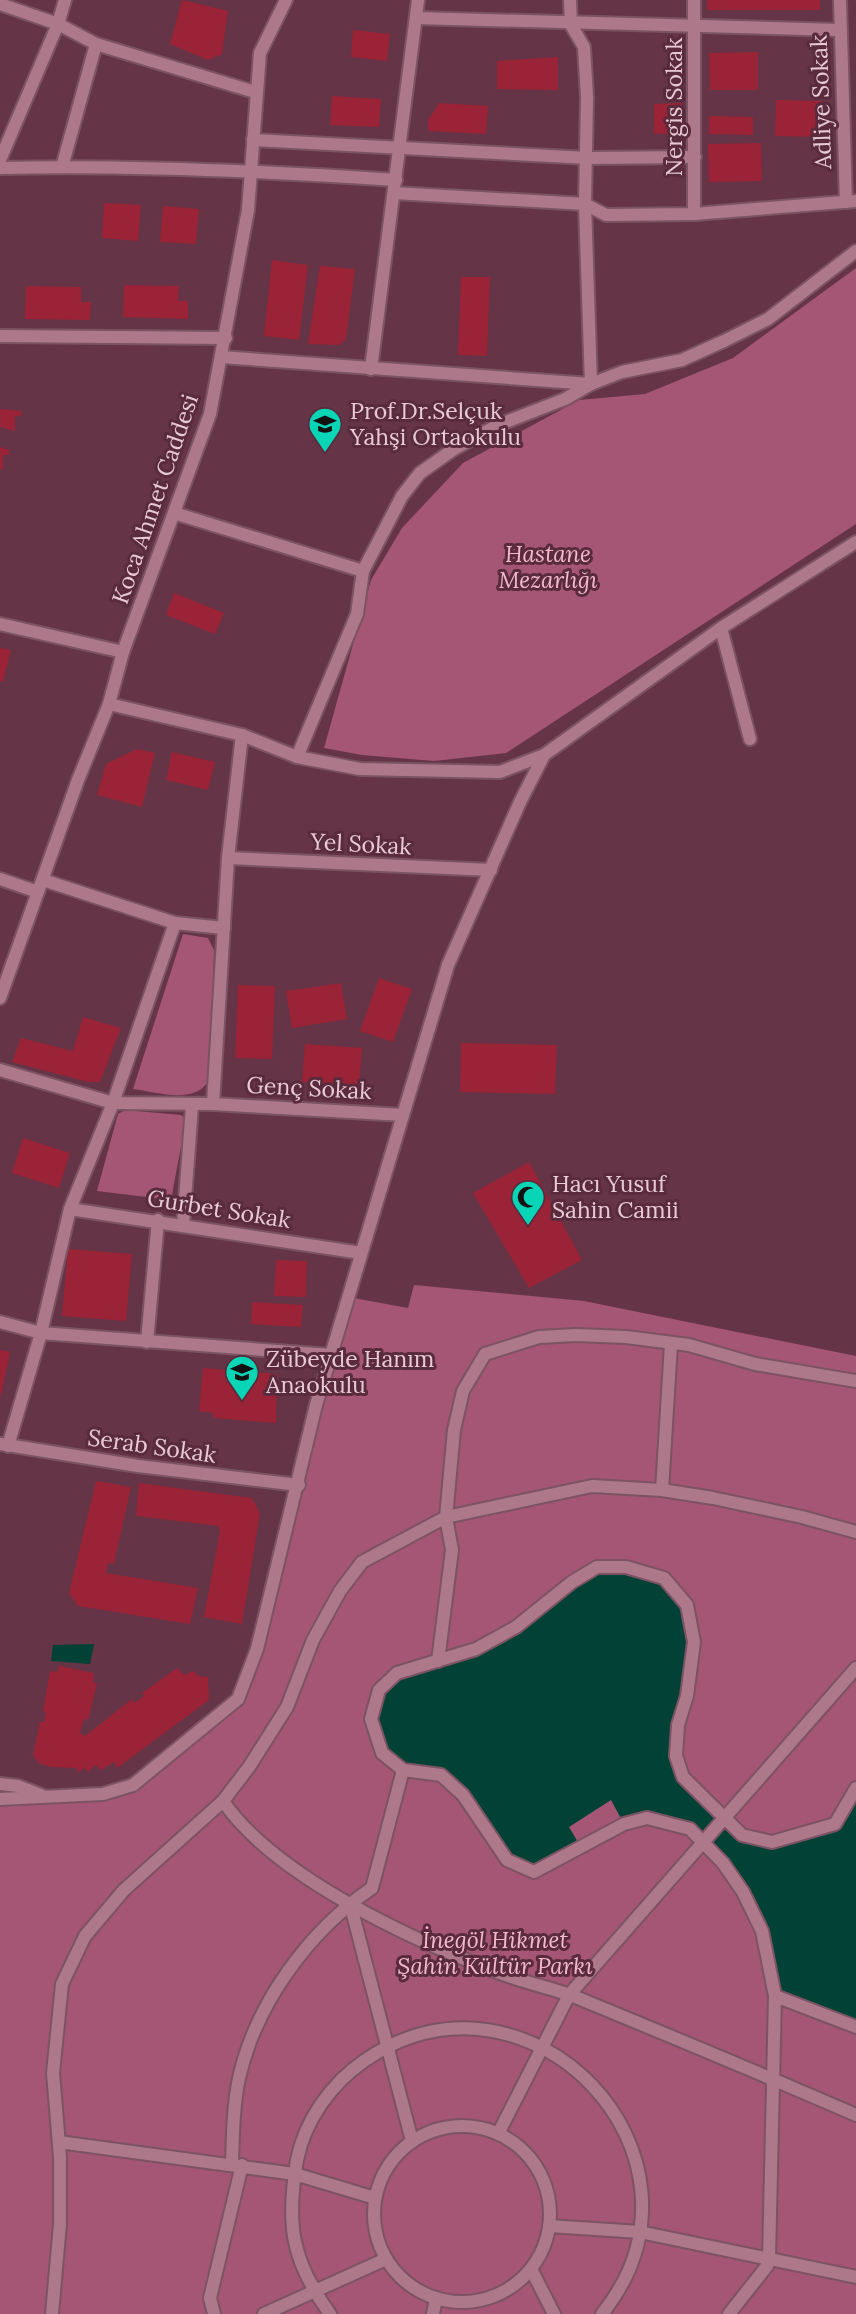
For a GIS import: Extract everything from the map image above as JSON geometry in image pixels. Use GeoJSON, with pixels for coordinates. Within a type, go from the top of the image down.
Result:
{"type":"FeatureCollection","features":[{"type":"Feature","properties":{"kind":"street"},"geometry":{"type":"LineString","coordinates":[[1,153],[58,24],[65,0]]}},
{"type":"Feature","properties":{"kind":"street","name":"Koca Ahmet Caddesi"},"geometry":{"type":"LineString","coordinates":[[0,998],[109,704],[123,652],[210,414],[248,210],[260,53],[286,0]]}},
{"type":"Feature","properties":{"kind":"street"},"geometry":{"type":"LineString","coordinates":[[371,369],[418,0]]}},
{"type":"Feature","properties":{"kind":"street"},"geometry":{"type":"LineString","coordinates":[[570,0],[571,25],[584,47],[588,158],[585,204],[591,384]]}},
{"type":"Feature","properties":{"kind":"street","name":"Nergis Sokak"},"geometry":{"type":"LineString","coordinates":[[694,0],[694,214]]}},
{"type":"Feature","properties":{"kind":"street","name":"Adliye Sokak"},"geometry":{"type":"LineString","coordinates":[[840,0],[839,30],[851,201]]}},
{"type":"Feature","properties":{"kind":"street"},"geometry":{"type":"LineString","coordinates":[[0,4],[58,24],[96,44],[255,92]]}},
{"type":"Feature","properties":{"kind":"street"},"geometry":{"type":"LineString","coordinates":[[417,18],[571,25],[839,30]]}},
{"type":"Feature","properties":{"kind":"street"},"geometry":{"type":"LineString","coordinates":[[62,167],[96,44]]}},
{"type":"Feature","properties":{"kind":"street"},"geometry":{"type":"LineString","coordinates":[[253,140],[588,158],[695,157]]}},
{"type":"Feature","properties":{"kind":"street"},"geometry":{"type":"LineString","coordinates":[[0,168],[250,170],[585,204],[606,215],[694,214],[851,201]]}},
{"type":"Feature","properties":{"kind":"street"},"geometry":{"type":"LineString","coordinates":[[297,757],[357,614],[363,571],[402,496],[420,473],[454,449],[498,425],[565,398],[591,384],[622,372],[682,360],[724,341],[768,318],[856,251]]}},
{"type":"Feature","properties":{"kind":"street"},"geometry":{"type":"LineString","coordinates":[[0,336],[226,338]]}},
{"type":"Feature","properties":{"kind":"street"},"geometry":{"type":"LineString","coordinates":[[221,357],[591,384]]}},
{"type":"Feature","properties":{"kind":"street"},"geometry":{"type":"LineString","coordinates":[[174,513],[363,571]]}},
{"type":"Feature","properties":{"kind":"street"},"geometry":{"type":"LineString","coordinates":[[109,704],[242,735],[297,757],[360,769],[500,772],[544,755],[721,628],[856,542]]}},
{"type":"Feature","properties":{"kind":"street"},"geometry":{"type":"LineString","coordinates":[[0,624],[123,652]]}},
{"type":"Feature","properties":{"kind":"street"},"geometry":{"type":"LineString","coordinates":[[721,628],[750,739]]}},
{"type":"Feature","properties":{"kind":"street"},"geometry":{"type":"LineString","coordinates":[[213,1104],[223,928],[242,735]]}},
{"type":"Feature","properties":{"kind":"street"},"geometry":{"type":"LineString","coordinates":[[0,1800],[103,1794],[132,1785],[238,1699],[257,1648],[331,1355],[448,965],[544,755]]}},
{"type":"Feature","properties":{"kind":"street","name":"Yel Sokak"},"geometry":{"type":"LineString","coordinates":[[229,858],[491,870]]}},
{"type":"Feature","properties":{"kind":"street"},"geometry":{"type":"LineString","coordinates":[[0,879],[40,886],[175,923],[223,928]]}},
{"type":"Feature","properties":{"kind":"street"},"geometry":{"type":"LineString","coordinates":[[4,1445],[41,1333],[70,1209],[113,1103],[175,923]]}},
{"type":"Feature","properties":{"kind":"street","name":"Genç Sokak"},"geometry":{"type":"LineString","coordinates":[[0,1070],[113,1103],[192,1106],[213,1104],[403,1115]]}},
{"type":"Feature","properties":{"kind":"street"},"geometry":{"type":"LineString","coordinates":[[183,1226],[192,1106]]}},
{"type":"Feature","properties":{"kind":"street","name":"Gurbet Sokak"},"geometry":{"type":"LineString","coordinates":[[70,1209],[158,1220],[361,1253]]}},
{"type":"Feature","properties":{"kind":"street"},"geometry":{"type":"LineString","coordinates":[[147,1342],[158,1220]]}},
{"type":"Feature","properties":{"kind":"street"},"geometry":{"type":"LineString","coordinates":[[0,1322],[41,1333],[331,1355]]}},
{"type":"Feature","properties":{"kind":"street"},"geometry":{"type":"LineString","coordinates":[[438,1661],[452,1550],[446,1517],[454,1430],[463,1391],[485,1354],[539,1338],[576,1335],[671,1344],[755,1364],[856,1381]]}},
{"type":"Feature","properties":{"kind":"street"},"geometry":{"type":"LineString","coordinates":[[662,1490],[671,1344]]}},
{"type":"Feature","properties":{"kind":"street","name":"Serab Sokak"},"geometry":{"type":"LineString","coordinates":[[4,1445],[138,1466],[299,1485]]}},
{"type":"Feature","properties":{"kind":"street"},"geometry":{"type":"LineString","coordinates":[[52,2314],[60,2224],[59,2142],[54,2073],[62,1984],[85,1936],[124,1890],[223,1801],[249,1767],[288,1707],[313,1640],[340,1591],[362,1562],[446,1517],[592,1486],[662,1490],[802,1517],[856,1532]]}},
{"type":"Feature","properties":{"kind":"street"},"geometry":{"type":"LineString","coordinates":[[729,2314],[767,2266],[769,2259],[771,2077],[775,1996],[762,1931],[743,1892],[690,1829],[647,1818],[624,1824],[534,1872],[507,1860],[463,1794],[441,1775],[402,1770],[382,1754],[371,1719],[379,1690],[397,1673],[477,1649],[516,1627],[572,1582],[597,1567],[626,1567],[664,1578],[687,1605],[694,1642],[687,1696],[678,1725],[676,1756],[683,1777],[725,1819],[742,1835],[772,1842],[835,1824],[856,1788]]}},
{"type":"Feature","properties":{"kind":"street"},"geometry":{"type":"LineString","coordinates":[[498,2134],[569,1995],[856,1668]]}},
{"type":"Feature","properties":{"kind":"street"},"geometry":{"type":"LineString","coordinates":[[214,2314],[211,2298],[237,2165],[234,2111],[240,2077],[268,2004],[318,1933],[350,1903],[372,1888],[402,1770]]}},
{"type":"Feature","properties":{"kind":"street"},"geometry":{"type":"LineString","coordinates":[[0,1784],[18,1786],[48,1797]]}},
{"type":"Feature","properties":{"kind":"street"},"geometry":{"type":"LineString","coordinates":[[223,1801],[240,1826],[276,1856],[350,1903],[416,1939],[499,1973],[569,1995],[771,2077],[856,2115]]}},
{"type":"Feature","properties":{"kind":"street"},"geometry":{"type":"LineString","coordinates":[[350,1903],[412,2141]]}},
{"type":"Feature","properties":{"kind":"street"},"geometry":{"type":"LineString","coordinates":[[775,1996],[856,2027]]}},
{"type":"Feature","properties":{"kind":"street"},"geometry":{"type":"LineString","coordinates":[[330,2314],[314,2290],[293,2243],[289,2207],[309,2123],[324,2100],[350,2071],[388,2046],[440,2030],[468,2029],[500,2033],[541,2046],[569,2062],[593,2083],[612,2106],[629,2138],[637,2161],[642,2193],[640,2232],[620,2292],[602,2314]]}},
{"type":"Feature","properties":{"kind":"street"},"geometry":{"type":"LineString","coordinates":[[454,2126],[477,2127],[498,2134],[517,2145],[533,2162],[544,2181],[550,2203],[550,2226],[546,2241],[531,2269],[512,2287],[488,2298],[462,2302],[436,2298],[416,2289],[399,2276],[386,2259],[374,2219],[375,2198],[388,2166],[412,2141],[433,2131],[454,2126]]}},
{"type":"Feature","properties":{"kind":"street"},"geometry":{"type":"LineString","coordinates":[[59,2142],[295,2174],[375,2198]]}},
{"type":"Feature","properties":{"kind":"street"},"geometry":{"type":"LineString","coordinates":[[550,2226],[640,2232],[856,2277]]}},
{"type":"Feature","properties":{"kind":"street"},"geometry":{"type":"LineString","coordinates":[[264,2314],[386,2259]]}},
{"type":"Feature","properties":{"kind":"street"},"geometry":{"type":"LineString","coordinates":[[531,2269],[554,2314]]}},
{"type":"Feature","properties":{"kind":"street"},"geometry":{"type":"LineString","coordinates":[[433,2314],[436,2298]]}},
{"type":"Feature","properties":{"kind":"green space","name":"Hastane Mezarlığı"},"geometry":{"type":"Polygon","coordinates":[[[856,268],[856,524],[506,753],[434,761],[362,755],[324,748],[371,580],[402,528],[463,463],[579,400],[645,394],[733,358],[856,268]]]}},
{"type":"Feature","properties":{"kind":"green space"},"geometry":{"type":"Polygon","coordinates":[[[183,934],[208,938],[214,950],[210,1078],[204,1087],[187,1095],[133,1089],[183,934]]]}},
{"type":"Feature","properties":{"kind":"green space"},"geometry":{"type":"Polygon","coordinates":[[[125,1110],[181,1115],[186,1120],[171,1200],[97,1191],[118,1114],[125,1110]]]}},
{"type":"Feature","properties":{"kind":"green space","name":"İnegöl Hikmet Şahin Kültür Parkı"},"geometry":{"type":"Polygon","coordinates":[[[414,1285],[584,1301],[856,1356],[856,2314],[0,2314],[0,1800],[132,1785],[238,1699],[348,1297],[408,1308],[414,1285]]]}},
{"type":"Feature","properties":{"kind":"shaded area"},"geometry":{"type":"Polygon","coordinates":[[[597,1567],[664,1578],[687,1605],[694,1642],[678,1725],[683,1777],[742,1835],[772,1842],[835,1824],[856,1788],[856,2027],[775,1996],[762,1931],[743,1892],[690,1829],[647,1818],[624,1824],[611,1800],[569,1827],[582,1849],[534,1872],[507,1860],[441,1776],[403,1770],[382,1753],[371,1719],[379,1690],[397,1673],[476,1649],[597,1567]]]}},
{"type":"Feature","properties":{"kind":"shaded area"},"geometry":{"type":"Polygon","coordinates":[[[94,1644],[90,1664],[51,1661],[53,1645],[94,1644]]]}},
{"type":"Feature","properties":{"kind":"building"},"geometry":{"type":"Polygon","coordinates":[[[182,0],[228,11],[222,54],[208,60],[170,44],[182,0]]]}},
{"type":"Feature","properties":{"kind":"building"},"geometry":{"type":"Polygon","coordinates":[[[707,0],[820,0],[820,10],[707,10],[707,0]]]}},
{"type":"Feature","properties":{"kind":"building"},"geometry":{"type":"Polygon","coordinates":[[[353,30],[390,34],[387,61],[351,57],[353,30]]]}},
{"type":"Feature","properties":{"kind":"building"},"geometry":{"type":"Polygon","coordinates":[[[758,52],[758,90],[710,90],[709,53],[758,52]]]}},
{"type":"Feature","properties":{"kind":"building"},"geometry":{"type":"Polygon","coordinates":[[[558,57],[558,90],[497,89],[497,61],[558,57]]]}},
{"type":"Feature","properties":{"kind":"building"},"geometry":{"type":"Polygon","coordinates":[[[332,96],[381,99],[379,127],[330,125],[332,96]]]}},
{"type":"Feature","properties":{"kind":"building"},"geometry":{"type":"Polygon","coordinates":[[[776,100],[822,101],[821,137],[775,136],[776,100]]]}},
{"type":"Feature","properties":{"kind":"building"},"geometry":{"type":"Polygon","coordinates":[[[439,103],[488,106],[486,134],[428,131],[428,120],[439,103]]]}},
{"type":"Feature","properties":{"kind":"building"},"geometry":{"type":"Polygon","coordinates":[[[682,103],[683,133],[654,134],[654,104],[682,103]]]}},
{"type":"Feature","properties":{"kind":"building"},"geometry":{"type":"Polygon","coordinates":[[[709,116],[753,117],[753,135],[709,134],[709,116]]]}},
{"type":"Feature","properties":{"kind":"building"},"geometry":{"type":"Polygon","coordinates":[[[761,143],[762,181],[709,182],[708,144],[761,143]]]}},
{"type":"Feature","properties":{"kind":"building"},"geometry":{"type":"Polygon","coordinates":[[[104,203],[141,205],[138,241],[102,238],[104,203]]]}},
{"type":"Feature","properties":{"kind":"building"},"geometry":{"type":"Polygon","coordinates":[[[163,206],[199,209],[196,244],[160,242],[163,206]]]}},
{"type":"Feature","properties":{"kind":"building"},"geometry":{"type":"Polygon","coordinates":[[[272,260],[308,265],[299,340],[264,336],[272,260]]]}},
{"type":"Feature","properties":{"kind":"building"},"geometry":{"type":"Polygon","coordinates":[[[320,266],[355,269],[346,339],[339,345],[308,344],[320,266]]]}},
{"type":"Feature","properties":{"kind":"building"},"geometry":{"type":"Polygon","coordinates":[[[461,277],[490,277],[487,356],[458,355],[461,277]]]}},
{"type":"Feature","properties":{"kind":"building"},"geometry":{"type":"Polygon","coordinates":[[[124,285],[179,286],[178,301],[188,301],[188,319],[123,317],[124,285]]]}},
{"type":"Feature","properties":{"kind":"building"},"geometry":{"type":"Polygon","coordinates":[[[26,286],[81,287],[81,302],[91,302],[90,320],[25,319],[26,286]]]}},
{"type":"Feature","properties":{"kind":"building"},"geometry":{"type":"Polygon","coordinates":[[[0,409],[21,411],[21,416],[15,416],[15,431],[0,427],[0,409]]]}},
{"type":"Feature","properties":{"kind":"building"},"geometry":{"type":"Polygon","coordinates":[[[0,447],[9,450],[9,455],[3,455],[3,469],[0,469],[0,447]]]}},
{"type":"Feature","properties":{"kind":"building"},"geometry":{"type":"Polygon","coordinates":[[[174,593],[224,613],[215,634],[166,615],[174,593]]]}},
{"type":"Feature","properties":{"kind":"building"},"geometry":{"type":"Polygon","coordinates":[[[0,648],[11,650],[3,682],[0,681],[0,648]]]}},
{"type":"Feature","properties":{"kind":"building"},"geometry":{"type":"Polygon","coordinates":[[[137,749],[155,753],[142,807],[97,795],[106,764],[137,749]]]}},
{"type":"Feature","properties":{"kind":"building"},"geometry":{"type":"Polygon","coordinates":[[[172,752],[215,762],[208,790],[166,780],[172,752]]]}},
{"type":"Feature","properties":{"kind":"building"},"geometry":{"type":"Polygon","coordinates":[[[379,978],[412,989],[393,1042],[360,1031],[379,978]]]}},
{"type":"Feature","properties":{"kind":"building"},"geometry":{"type":"Polygon","coordinates":[[[341,983],[347,1019],[292,1028],[286,991],[341,983]]]}},
{"type":"Feature","properties":{"kind":"building"},"geometry":{"type":"Polygon","coordinates":[[[238,985],[275,986],[272,1059],[235,1058],[238,985]]]}},
{"type":"Feature","properties":{"kind":"building"},"geometry":{"type":"Polygon","coordinates":[[[83,1017],[121,1028],[100,1082],[88,1082],[12,1062],[21,1038],[73,1051],[83,1017]]]}},
{"type":"Feature","properties":{"kind":"building"},"geometry":{"type":"Polygon","coordinates":[[[461,1043],[557,1045],[555,1094],[460,1092],[461,1043]]]}},
{"type":"Feature","properties":{"kind":"building"},"geometry":{"type":"Polygon","coordinates":[[[305,1044],[362,1048],[359,1085],[302,1082],[305,1044]]]}},
{"type":"Feature","properties":{"kind":"building"},"geometry":{"type":"Polygon","coordinates":[[[23,1138],[70,1153],[59,1188],[12,1173],[23,1138]]]}},
{"type":"Feature","properties":{"kind":"building","name":"Hacı Yusuf Sahin Camii"},"geometry":{"type":"Polygon","coordinates":[[[529,1162],[582,1260],[529,1288],[473,1193],[529,1162]]]}},
{"type":"Feature","properties":{"kind":"building"},"geometry":{"type":"Polygon","coordinates":[[[68,1249],[132,1254],[126,1321],[62,1316],[68,1249]]]}},
{"type":"Feature","properties":{"kind":"building"},"geometry":{"type":"Polygon","coordinates":[[[276,1260],[307,1261],[306,1297],[274,1296],[276,1260]]]}},
{"type":"Feature","properties":{"kind":"building"},"geometry":{"type":"Polygon","coordinates":[[[252,1302],[303,1305],[301,1327],[251,1324],[252,1302]]]}},
{"type":"Feature","properties":{"kind":"building"},"geometry":{"type":"Polygon","coordinates":[[[0,1350],[10,1352],[1,1395],[0,1395],[0,1350]]]}},
{"type":"Feature","properties":{"kind":"building"},"geometry":{"type":"Polygon","coordinates":[[[203,1368],[277,1374],[276,1423],[213,1418],[213,1413],[199,1411],[203,1368]]]}},
{"type":"Feature","properties":{"kind":"building"},"geometry":{"type":"Polygon","coordinates":[[[96,1481],[131,1487],[114,1564],[108,1563],[106,1573],[198,1588],[190,1624],[78,1606],[69,1593],[96,1481]]]}},
{"type":"Feature","properties":{"kind":"building"},"geometry":{"type":"Polygon","coordinates":[[[139,1483],[252,1498],[260,1513],[242,1624],[204,1617],[220,1531],[218,1526],[136,1516],[139,1483]]]}},
{"type":"Feature","properties":{"kind":"building"},"geometry":{"type":"Polygon","coordinates":[[[59,1666],[94,1673],[93,1682],[97,1684],[88,1720],[84,1719],[80,1733],[85,1736],[132,1699],[134,1703],[144,1696],[142,1693],[177,1668],[184,1675],[193,1671],[199,1676],[208,1677],[209,1700],[117,1768],[114,1762],[101,1770],[96,1765],[88,1772],[85,1768],[78,1772],[76,1768],[52,1767],[40,1764],[33,1755],[40,1722],[44,1722],[46,1712],[43,1711],[50,1671],[57,1672],[59,1666]]]}},
{"type":"Feature","properties":{"kind":"place","name":"Prof.Dr.Selçuk Yahşi Ortaokulu"},"geometry":{"type":"Point","coordinates":[325,454]}},
{"type":"Feature","properties":{"kind":"place","name":"Hacı Yusuf Sahin Camii"},"geometry":{"type":"Point","coordinates":[528,1227]}},
{"type":"Feature","properties":{"kind":"place","name":"Zübeyde Hanım Anaokulu"},"geometry":{"type":"Point","coordinates":[242,1402]}}]}
